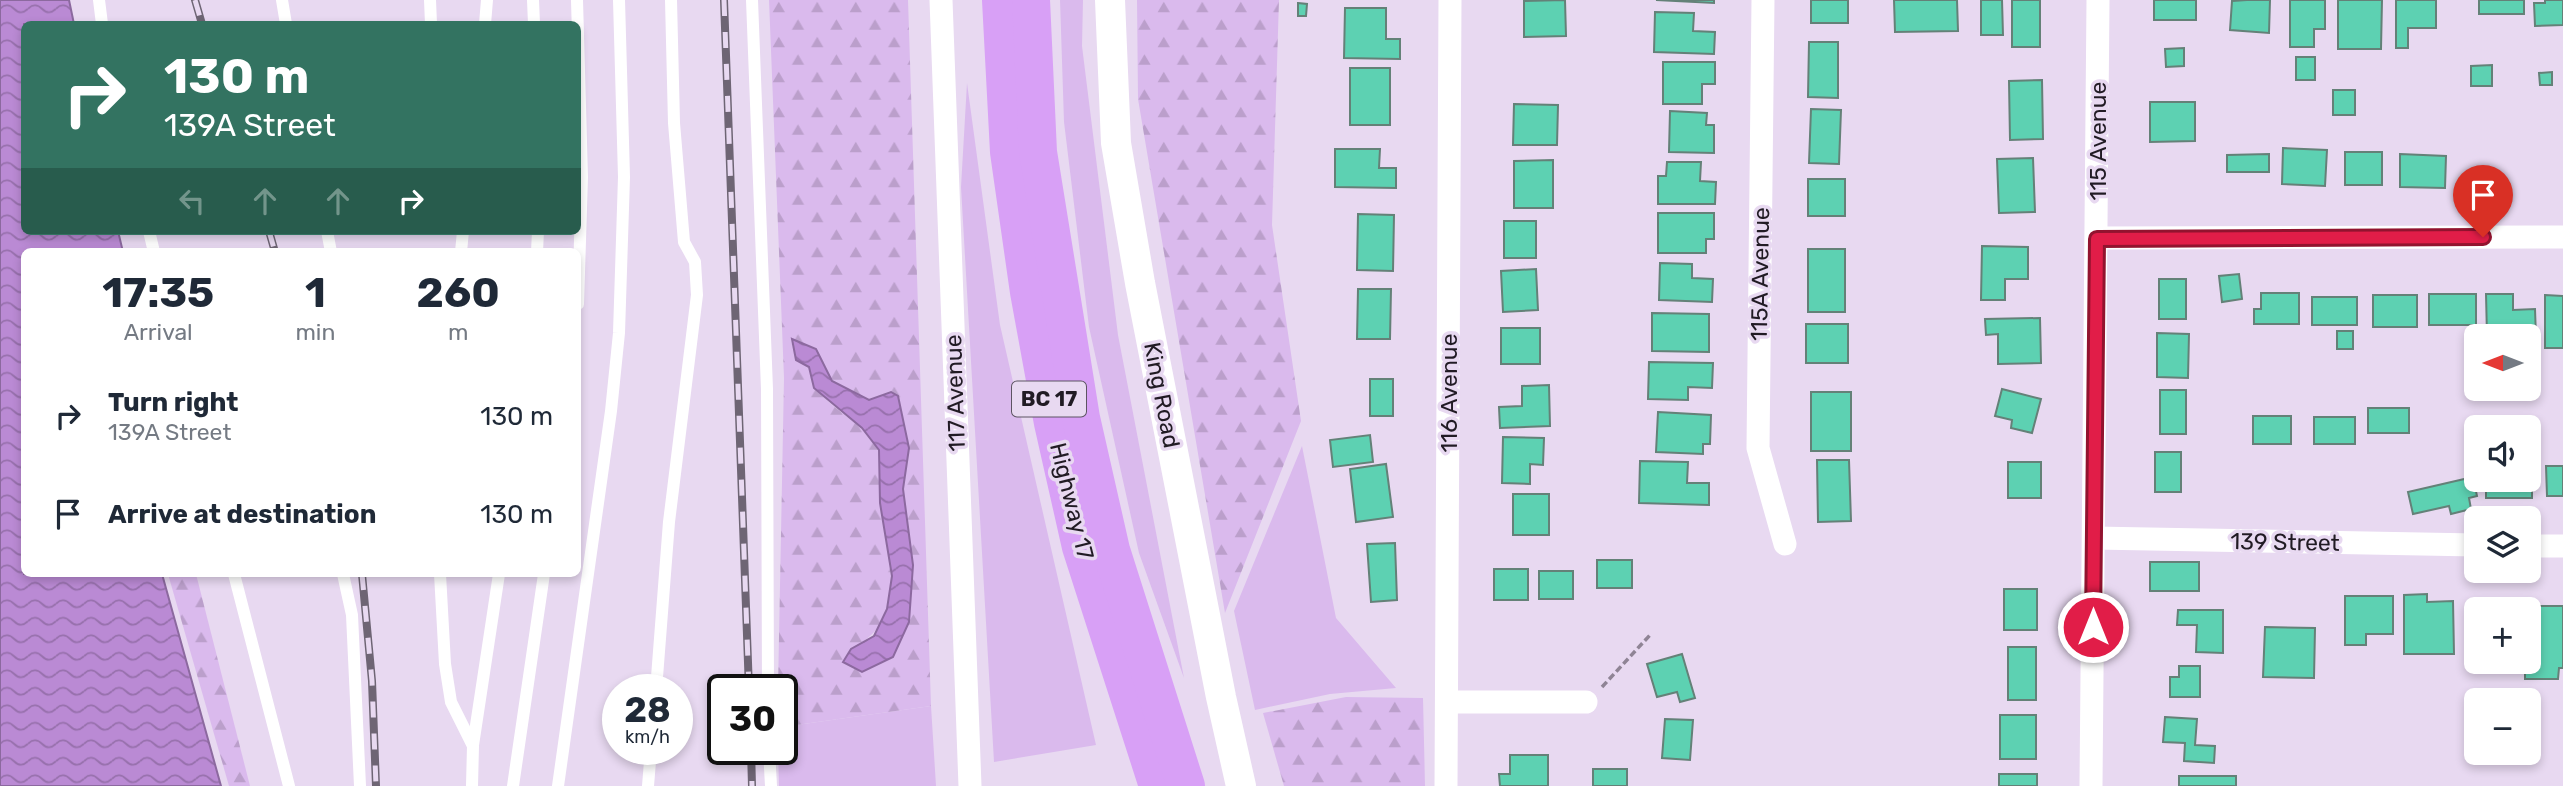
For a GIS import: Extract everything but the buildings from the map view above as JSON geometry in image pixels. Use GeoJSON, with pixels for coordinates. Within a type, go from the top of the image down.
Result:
{"type":"FeatureCollection","features":[{"type":"Feature","properties":{"kind":"highway","name":"Highway 17"},"geometry":{"type":"LineString","coordinates":[[1001,0],[1009,152],[1029,292],[1053,423],[1081,547],[1158,786]]}},
{"type":"Feature","properties":{"kind":"highway","name":"Highway 17"},"geometry":{"type":"LineString","coordinates":[[1031,0],[1038,152],[1081,418],[1111,550],[1186,786]]}},
{"type":"Feature","properties":{"kind":"street","name":"117 Avenue"},"geometry":{"type":"LineString","coordinates":[[941,0],[970,786]]}},
{"type":"Feature","properties":{"kind":"street","name":"King Road"},"geometry":{"type":"LineString","coordinates":[[1110,0],[1118,156],[1140,283],[1241,786]]}},
{"type":"Feature","properties":{"kind":"street","name":"116 Avenue"},"geometry":{"type":"LineString","coordinates":[[1446,786],[1450,0]]}},
{"type":"Feature","properties":{"kind":"street","name":"115A Avenue"},"geometry":{"type":"LineString","coordinates":[[1763,0],[1758,448],[1785,544]]}},
{"type":"Feature","properties":{"kind":"street","name":"115 Avenue"},"geometry":{"type":"LineString","coordinates":[[2091,786],[2098,0]]}},
{"type":"Feature","properties":{"kind":"street"},"geometry":{"type":"LineString","coordinates":[[2097,239],[2563,237]]}},
{"type":"Feature","properties":{"kind":"street","name":"139 Street"},"geometry":{"type":"LineString","coordinates":[[2094,538],[2464,545]]}},
{"type":"Feature","properties":{"kind":"street"},"geometry":{"type":"LineString","coordinates":[[2541,546],[2563,547]]}},
{"type":"Feature","properties":{"kind":"street"},"geometry":{"type":"LineString","coordinates":[[1447,702],[1586,702]]}},
{"type":"Feature","properties":{"kind":"lane"},"geometry":{"type":"LineString","coordinates":[[99,0],[102,21]]}},
{"type":"Feature","properties":{"kind":"lane"},"geometry":{"type":"LineString","coordinates":[[282,0],[286,21]]}},
{"type":"Feature","properties":{"kind":"lane"},"geometry":{"type":"LineString","coordinates":[[430,0],[431,21]]}},
{"type":"Feature","properties":{"kind":"lane"},"geometry":{"type":"LineString","coordinates":[[485,21],[487,0]]}},
{"type":"Feature","properties":{"kind":"lane"},"geometry":{"type":"LineString","coordinates":[[533,0],[534,21]]}},
{"type":"Feature","properties":{"kind":"lane"},"geometry":{"type":"LineString","coordinates":[[577,0],[578,21]]}},
{"type":"Feature","properties":{"kind":"lane"},"geometry":{"type":"LineString","coordinates":[[558,786],[611,411],[618,333],[624,177],[619,0]]}},
{"type":"Feature","properties":{"kind":"lane"},"geometry":{"type":"LineString","coordinates":[[657,674],[669,522],[697,295],[695,262],[684,242],[674,123],[671,0]]}},
{"type":"Feature","properties":{"kind":"lane"},"geometry":{"type":"LineString","coordinates":[[752,0],[767,389],[768,674]]}},
{"type":"Feature","properties":{"kind":"lane"},"geometry":{"type":"LineString","coordinates":[[581,142],[581,209]]}},
{"type":"Feature","properties":{"kind":"lane"},"geometry":{"type":"LineString","coordinates":[[235,577],[289,786]]}},
{"type":"Feature","properties":{"kind":"lane"},"geometry":{"type":"LineString","coordinates":[[344,577],[352,615],[360,786]]}},
{"type":"Feature","properties":{"kind":"lane"},"geometry":{"type":"LineString","coordinates":[[440,577],[445,664],[451,702],[473,746]]}},
{"type":"Feature","properties":{"kind":"lane"},"geometry":{"type":"LineString","coordinates":[[472,786],[473,746],[499,577]]}},
{"type":"Feature","properties":{"kind":"lane"},"geometry":{"type":"LineString","coordinates":[[513,786],[544,577]]}},
{"type":"Feature","properties":{"kind":"lane"},"geometry":{"type":"LineString","coordinates":[[648,786],[650,765]]}},
{"type":"Feature","properties":{"kind":"lane"},"geometry":{"type":"LineString","coordinates":[[770,765],[771,786]]}},
{"type":"Feature","properties":{"kind":"path"},"geometry":{"type":"LineString","coordinates":[[1586,702],[1650,635]]}},
{"type":"Feature","properties":{"kind":"green space"},"geometry":{"type":"Polygon","coordinates":[[[769,0],[908,0],[931,706],[798,725],[798,674],[778,674],[784,378],[769,0]],[[816,349],[812,366],[813,380],[820,392],[867,434],[877,447],[879,456],[891,587],[882,621],[843,662],[862,672],[913,565],[903,489],[909,448],[898,396],[891,392],[869,400],[831,381],[816,349]]]}},
{"type":"Feature","properties":{"kind":"green space"},"geometry":{"type":"Polygon","coordinates":[[[1060,0],[1083,0],[1082,46],[1118,335],[1184,678],[1139,553],[1089,327],[1064,122],[1060,0]]]}},
{"type":"Feature","properties":{"kind":"green space"},"geometry":{"type":"Polygon","coordinates":[[[1137,0],[1279,0],[1272,225],[1301,421],[1225,613],[1138,99],[1137,0]]]}},
{"type":"Feature","properties":{"kind":"green space"},"geometry":{"type":"Polygon","coordinates":[[[967,83],[1000,325],[1096,745],[994,762],[961,187],[967,83]]]}},
{"type":"Feature","properties":{"kind":"green space"},"geometry":{"type":"Polygon","coordinates":[[[1302,446],[1336,618],[1396,688],[1330,694],[1255,710],[1234,611],[1302,446]]]}},
{"type":"Feature","properties":{"kind":"green space"},"geometry":{"type":"Polygon","coordinates":[[[169,577],[197,577],[250,786],[229,786],[169,577]]]}},
{"type":"Feature","properties":{"kind":"green space"},"geometry":{"type":"Polygon","coordinates":[[[1346,697],[1423,698],[1425,786],[1284,786],[1263,713],[1346,697]]]}},
{"type":"Feature","properties":{"kind":"green space"},"geometry":{"type":"Polygon","coordinates":[[[931,706],[936,786],[779,786],[778,765],[798,765],[798,725],[931,706]]]}},
{"type":"Feature","properties":{"kind":"water"},"geometry":{"type":"Polygon","coordinates":[[[0,0],[69,0],[73,21],[21,21],[21,235],[119,235],[122,248],[21,248],[21,577],[163,577],[221,786],[0,786],[0,0]]]}},
{"type":"Feature","properties":{"kind":"water"},"geometry":{"type":"Polygon","coordinates":[[[792,339],[816,349],[832,381],[869,400],[891,392],[898,396],[909,448],[903,489],[913,565],[909,622],[893,657],[862,672],[843,662],[851,649],[874,636],[887,609],[892,576],[880,503],[879,450],[862,428],[814,388],[809,367],[796,360],[792,339]]]}},
{"type":"Feature","properties":{"kind":"railway"},"geometry":{"type":"LineString","coordinates":[[195,0],[201,21]]}},
{"type":"Feature","properties":{"kind":"railway"},"geometry":{"type":"LineString","coordinates":[[724,0],[748,674]]}},
{"type":"Feature","properties":{"kind":"railway"},"geometry":{"type":"LineString","coordinates":[[270,235],[274,248]]}},
{"type":"Feature","properties":{"kind":"railway"},"geometry":{"type":"LineString","coordinates":[[362,577],[372,681],[376,786]]}},
{"type":"Feature","properties":{"kind":"railway"},"geometry":{"type":"LineString","coordinates":[[751,765],[752,786]]}},
{"type":"Feature","properties":{"kind":"route"},"geometry":{"type":"LineString","coordinates":[[2093,627],[2097,239],[2483,237]]}}]}
